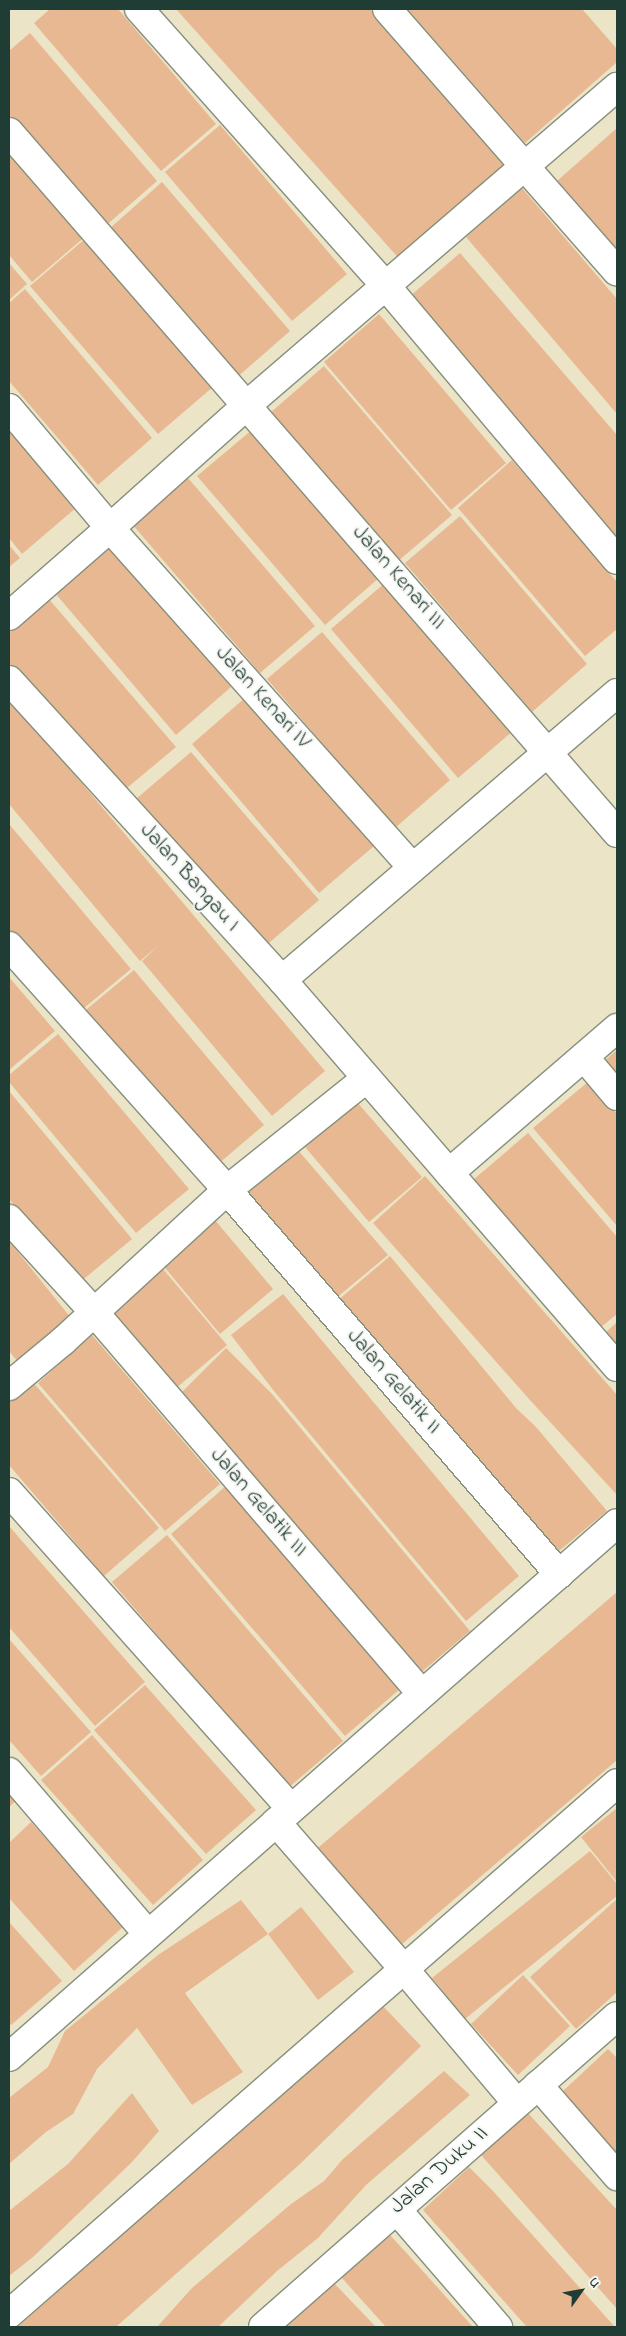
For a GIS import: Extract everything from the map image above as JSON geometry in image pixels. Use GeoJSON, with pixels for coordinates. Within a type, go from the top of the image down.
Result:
{"type":"FeatureCollection","features":[{"type":"Feature","properties":{"kind":"street"},"geometry":{"type":"LineString","coordinates":[[139,9],[386,286],[617,560]]}},
{"type":"Feature","properties":{"kind":"street"},"geometry":{"type":"LineString","coordinates":[[387,9],[617,272]]}},
{"type":"Feature","properties":{"kind":"street"},"geometry":{"type":"LineString","coordinates":[[9,616],[247,405],[617,87]]}},
{"type":"Feature","properties":{"kind":"street","name":"Jalan Kenari III"},"geometry":{"type":"LineString","coordinates":[[9,132],[548,751],[617,833]]}},
{"type":"Feature","properties":{"kind":"street","name":"Jalan Kenari IV"},"geometry":{"type":"LineString","coordinates":[[9,408],[110,528],[413,868]]}},
{"type":"Feature","properties":{"kind":"street","name":"Jalan Bangau I"},"geometry":{"type":"LineString","coordinates":[[9,680],[282,980],[617,1367]]}},
{"type":"Feature","properties":{"kind":"street"},"geometry":{"type":"LineString","coordinates":[[282,980],[617,693]]}},
{"type":"Feature","properties":{"kind":"street","name":"Jalan Gelatik II"},"geometry":{"type":"LineString","coordinates":[[9,946],[227,1190],[559,1574]]}},
{"type":"Feature","properties":{"kind":"street"},"geometry":{"type":"LineString","coordinates":[[449,1173],[617,1028]]}},
{"type":"Feature","properties":{"kind":"street"},"geometry":{"type":"LineString","coordinates":[[584,1057],[617,1096]]}},
{"type":"Feature","properties":{"kind":"street"},"geometry":{"type":"LineString","coordinates":[[9,1386],[63,1341],[227,1190],[367,1078]]}},
{"type":"Feature","properties":{"kind":"street","name":"Jalan Gelatik III"},"geometry":{"type":"LineString","coordinates":[[9,1219],[94,1312],[422,1694]]}},
{"type":"Feature","properties":{"kind":"street"},"geometry":{"type":"LineString","coordinates":[[9,1492],[283,1816],[404,1969],[517,2103]]}},
{"type":"Feature","properties":{"kind":"street"},"geometry":{"type":"LineString","coordinates":[[11,2050],[148,1934],[617,1523]]}},
{"type":"Feature","properties":{"kind":"street"},"geometry":{"type":"LineString","coordinates":[[9,1772],[148,1934]]}},
{"type":"Feature","properties":{"kind":"street"},"geometry":{"type":"LineString","coordinates":[[9,2314],[617,1783]]}},
{"type":"Feature","properties":{"kind":"street","name":"Jalan Duku II"},"geometry":{"type":"LineString","coordinates":[[265,2326],[617,2016]]}},
{"type":"Feature","properties":{"kind":"street"},"geometry":{"type":"LineString","coordinates":[[538,2085],[617,2176]]}},
{"type":"Feature","properties":{"kind":"street"},"geometry":{"type":"LineString","coordinates":[[396,2210],[498,2327]]}},
{"type":"Feature","properties":{"kind":"building"},"geometry":{"type":"Polygon","coordinates":[[[50,9],[118,9],[216,124],[161,171],[34,23],[50,9]]]}},
{"type":"Feature","properties":{"kind":"building"},"geometry":{"type":"Polygon","coordinates":[[[176,9],[376,9],[514,164],[403,263],[176,9]]]}},
{"type":"Feature","properties":{"kind":"building"},"geometry":{"type":"Polygon","coordinates":[[[407,9],[582,9],[617,49],[617,62],[525,143],[407,9]]]}},
{"type":"Feature","properties":{"kind":"building"},"geometry":{"type":"Polygon","coordinates":[[[30,33],[157,181],[103,228],[9,119],[9,51],[30,33]]]}},
{"type":"Feature","properties":{"kind":"building"},"geometry":{"type":"Polygon","coordinates":[[[220,125],[347,274],[292,321],[165,172],[220,125]]]}},
{"type":"Feature","properties":{"kind":"building"},"geometry":{"type":"Polygon","coordinates":[[[617,128],[617,251],[557,181],[617,128]]]}},
{"type":"Feature","properties":{"kind":"building"},"geometry":{"type":"Polygon","coordinates":[[[9,144],[87,235],[32,282],[9,255],[9,144]]]}},
{"type":"Feature","properties":{"kind":"building"},"geometry":{"type":"Polygon","coordinates":[[[162,182],[290,331],[235,379],[108,230],[162,182]]]}},
{"type":"Feature","properties":{"kind":"building"},"geometry":{"type":"Polygon","coordinates":[[[522,188],[617,299],[617,414],[466,237],[522,188]]]}},
{"type":"Feature","properties":{"kind":"building"},"geometry":{"type":"Polygon","coordinates":[[[86,238],[213,387],[158,434],[30,286],[86,238]]]}},
{"type":"Feature","properties":{"kind":"building"},"geometry":{"type":"Polygon","coordinates":[[[460,253],[617,435],[617,537],[409,297],[460,253]]]}},
{"type":"Feature","properties":{"kind":"building"},"geometry":{"type":"Polygon","coordinates":[[[9,263],[27,284],[9,300],[9,263]]]}},
{"type":"Feature","properties":{"kind":"building"},"geometry":{"type":"Polygon","coordinates":[[[25,289],[152,438],[98,485],[9,381],[9,303],[25,289]]]}},
{"type":"Feature","properties":{"kind":"building"},"geometry":{"type":"Polygon","coordinates":[[[379,314],[506,463],[451,510],[324,362],[379,314]]]}},
{"type":"Feature","properties":{"kind":"building"},"geometry":{"type":"Polygon","coordinates":[[[324,366],[452,515],[397,562],[270,413],[324,366]]]}},
{"type":"Feature","properties":{"kind":"building"},"geometry":{"type":"Polygon","coordinates":[[[9,427],[77,507],[22,554],[9,538],[9,427]]]}},
{"type":"Feature","properties":{"kind":"building"},"geometry":{"type":"Polygon","coordinates":[[[253,429],[380,577],[325,625],[197,476],[253,429]]]}},
{"type":"Feature","properties":{"kind":"building"},"geometry":{"type":"Polygon","coordinates":[[[512,460],[617,582],[617,629],[585,656],[458,508],[512,460]]]}},
{"type":"Feature","properties":{"kind":"building"},"geometry":{"type":"Polygon","coordinates":[[[188,478],[315,626],[260,673],[132,524],[188,478]]]}},
{"type":"Feature","properties":{"kind":"building"},"geometry":{"type":"Polygon","coordinates":[[[460,516],[587,664],[532,712],[405,563],[460,516]]]}},
{"type":"Feature","properties":{"kind":"building"},"geometry":{"type":"Polygon","coordinates":[[[104,539],[231,687],[176,735],[49,586],[104,539]]]}},
{"type":"Feature","properties":{"kind":"building"},"geometry":{"type":"Polygon","coordinates":[[[9,545],[20,558],[9,567],[9,545]]]}},
{"type":"Feature","properties":{"kind":"building"},"geometry":{"type":"Polygon","coordinates":[[[386,582],[513,731],[458,778],[331,629],[386,582]]]}},
{"type":"Feature","properties":{"kind":"building"},"geometry":{"type":"Polygon","coordinates":[[[48,598],[176,747],[121,793],[9,663],[9,632],[48,598]]]}},
{"type":"Feature","properties":{"kind":"building"},"geometry":{"type":"Polygon","coordinates":[[[322,632],[450,780],[395,828],[267,679],[322,632]]]}},
{"type":"Feature","properties":{"kind":"building"},"geometry":{"type":"Polygon","coordinates":[[[9,697],[325,1071],[272,1116],[142,961],[159,945],[140,961],[9,804],[9,697]]]}},
{"type":"Feature","properties":{"kind":"building"},"geometry":{"type":"Polygon","coordinates":[[[246,697],[374,846],[319,893],[192,744],[246,697]]]}},
{"type":"Feature","properties":{"kind":"building"},"geometry":{"type":"Polygon","coordinates":[[[191,752],[319,900],[263,948],[136,799],[191,752]]]}},
{"type":"Feature","properties":{"kind":"building"},"geometry":{"type":"Polygon","coordinates":[[[9,824],[131,969],[78,1013],[9,931],[9,824]]]}},
{"type":"Feature","properties":{"kind":"building"},"geometry":{"type":"Polygon","coordinates":[[[134,970],[264,1125],[211,1170],[81,1014],[134,970]]]}},
{"type":"Feature","properties":{"kind":"building"},"geometry":{"type":"Polygon","coordinates":[[[9,977],[55,1031],[9,1070],[9,977]]]}},
{"type":"Feature","properties":{"kind":"building"},"geometry":{"type":"Polygon","coordinates":[[[58,1034],[189,1189],[136,1233],[9,1082],[9,1075],[58,1034]]]}},
{"type":"Feature","properties":{"kind":"building"},"geometry":{"type":"Polygon","coordinates":[[[617,1050],[617,1076],[604,1061],[617,1050]]]}},
{"type":"Feature","properties":{"kind":"building"},"geometry":{"type":"Polygon","coordinates":[[[589,1081],[617,1114],[617,1226],[533,1128],[589,1081]]]}},
{"type":"Feature","properties":{"kind":"building"},"geometry":{"type":"Polygon","coordinates":[[[9,1091],[132,1239],[79,1283],[9,1199],[9,1091]]]}},
{"type":"Feature","properties":{"kind":"building"},"geometry":{"type":"Polygon","coordinates":[[[357,1102],[422,1177],[369,1222],[305,1147],[357,1102]]]}},
{"type":"Feature","properties":{"kind":"building"},"geometry":{"type":"Polygon","coordinates":[[[528,1133],[617,1237],[617,1314],[600,1328],[473,1180],[528,1133]]]}},
{"type":"Feature","properties":{"kind":"building"},"geometry":{"type":"Polygon","coordinates":[[[297,1149],[388,1255],[335,1299],[244,1194],[297,1149]]]}},
{"type":"Feature","properties":{"kind":"building"},"geometry":{"type":"Polygon","coordinates":[[[425,1176],[617,1395],[617,1495],[373,1223],[425,1176]]]}},
{"type":"Feature","properties":{"kind":"building"},"geometry":{"type":"Polygon","coordinates":[[[209,1213],[273,1289],[220,1334],[156,1257],[209,1213]]]}},
{"type":"Feature","properties":{"kind":"building"},"geometry":{"type":"Polygon","coordinates":[[[9,1241],[71,1318],[17,1361],[9,1351],[9,1241]]]}},
{"type":"Feature","properties":{"kind":"building"},"geometry":{"type":"Polygon","coordinates":[[[390,1256],[516,1408],[536,1427],[607,1511],[554,1555],[337,1301],[390,1256]]]}},
{"type":"Feature","properties":{"kind":"building"},"geometry":{"type":"Polygon","coordinates":[[[163,1269],[227,1345],[174,1390],[110,1313],[163,1269]]]}},
{"type":"Feature","properties":{"kind":"building"},"geometry":{"type":"Polygon","coordinates":[[[283,1294],[519,1576],[466,1621],[274,1391],[231,1335],[283,1294]]]}},
{"type":"Feature","properties":{"kind":"building"},"geometry":{"type":"Polygon","coordinates":[[[617,1322],[617,1345],[606,1332],[617,1322]]]}},
{"type":"Feature","properties":{"kind":"building"},"geometry":{"type":"Polygon","coordinates":[[[92,1335],[220,1484],[165,1531],[38,1383],[92,1335]]]}},
{"type":"Feature","properties":{"kind":"building"},"geometry":{"type":"Polygon","coordinates":[[[226,1348],[272,1394],[470,1631],[418,1675],[180,1394],[226,1348]]]}},
{"type":"Feature","properties":{"kind":"building"},"geometry":{"type":"Polygon","coordinates":[[[31,1380],[159,1528],[104,1576],[9,1465],[9,1399],[31,1380]]]}},
{"type":"Feature","properties":{"kind":"building"},"geometry":{"type":"Polygon","coordinates":[[[226,1486],[400,1689],[345,1736],[171,1534],[226,1486]]]}},
{"type":"Feature","properties":{"kind":"building"},"geometry":{"type":"Polygon","coordinates":[[[9,1526],[145,1682],[95,1726],[9,1627],[9,1526]]]}},
{"type":"Feature","properties":{"kind":"building"},"geometry":{"type":"Polygon","coordinates":[[[167,1535],[343,1741],[288,1788],[112,1582],[167,1535]]]}},
{"type":"Feature","properties":{"kind":"building"},"geometry":{"type":"Polygon","coordinates":[[[617,1592],[617,1760],[395,1950],[312,1853],[617,1592]]]}},
{"type":"Feature","properties":{"kind":"building"},"geometry":{"type":"Polygon","coordinates":[[[9,1639],[91,1732],[41,1776],[9,1740],[9,1639]]]}},
{"type":"Feature","properties":{"kind":"building"},"geometry":{"type":"Polygon","coordinates":[[[145,1685],[256,1810],[206,1854],[94,1730],[145,1685]]]}},
{"type":"Feature","properties":{"kind":"building"},"geometry":{"type":"Polygon","coordinates":[[[92,1735],[203,1860],[153,1905],[41,1780],[92,1735]]]}},
{"type":"Feature","properties":{"kind":"building"},"geometry":{"type":"Polygon","coordinates":[[[9,1790],[17,1800],[9,1807],[9,1790]]]}},
{"type":"Feature","properties":{"kind":"building"},"geometry":{"type":"Polygon","coordinates":[[[617,1808],[617,1882],[581,1837],[617,1808]]]}},
{"type":"Feature","properties":{"kind":"building"},"geometry":{"type":"Polygon","coordinates":[[[31,1822],[124,1926],[74,1971],[9,1898],[9,1843],[31,1822]]]}},
{"type":"Feature","properties":{"kind":"building"},"geometry":{"type":"Polygon","coordinates":[[[590,1851],[617,1884],[617,1896],[465,2019],[432,1978],[590,1851]]]}},
{"type":"Feature","properties":{"kind":"building"},"geometry":{"type":"Polygon","coordinates":[[[617,1899],[617,1992],[576,2029],[530,1977],[617,1899]]]}},
{"type":"Feature","properties":{"kind":"building"},"geometry":{"type":"Polygon","coordinates":[[[241,1900],[268,1934],[185,1993],[243,2072],[192,2105],[137,2028],[97,2069],[73,2114],[46,2132],[9,2164],[9,2098],[48,2067],[65,2031],[158,1955],[241,1900]]]}},
{"type":"Feature","properties":{"kind":"building"},"geometry":{"type":"Polygon","coordinates":[[[301,1907],[354,1972],[318,2000],[268,1934],[301,1907]]]}},
{"type":"Feature","properties":{"kind":"building"},"geometry":{"type":"Polygon","coordinates":[[[9,1922],[62,1981],[11,2025],[9,2022],[9,1922]]]}},
{"type":"Feature","properties":{"kind":"building"},"geometry":{"type":"Polygon","coordinates":[[[523,1975],[570,2026],[518,2075],[471,2024],[523,1975]]]}},
{"type":"Feature","properties":{"kind":"building"},"geometry":{"type":"Polygon","coordinates":[[[381,2004],[421,2046],[300,2164],[116,2327],[18,2327],[136,2222],[188,2170],[381,2004]]]}},
{"type":"Feature","properties":{"kind":"building"},"geometry":{"type":"Polygon","coordinates":[[[608,2049],[617,2058],[617,2154],[562,2092],[608,2049]]]}},
{"type":"Feature","properties":{"kind":"building"},"geometry":{"type":"Polygon","coordinates":[[[444,2071],[470,2095],[366,2185],[318,2238],[277,2271],[218,2327],[157,2327],[192,2288],[291,2204],[324,2181],[343,2159],[444,2071]]]}},
{"type":"Feature","properties":{"kind":"building"},"geometry":{"type":"Polygon","coordinates":[[[132,2093],[159,2131],[132,2162],[33,2257],[9,2276],[9,2211],[68,2164],[132,2093]]]}},
{"type":"Feature","properties":{"kind":"building"},"geometry":{"type":"Polygon","coordinates":[[[527,2112],[617,2210],[617,2309],[481,2155],[527,2112]]]}},
{"type":"Feature","properties":{"kind":"building"},"geometry":{"type":"Polygon","coordinates":[[[469,2167],[493,2191],[615,2327],[527,2327],[423,2210],[469,2167]]]}},
{"type":"Feature","properties":{"kind":"building"},"geometry":{"type":"Polygon","coordinates":[[[389,2234],[473,2327],[386,2327],[341,2277],[389,2234]]]}},
{"type":"Feature","properties":{"kind":"building"},"geometry":{"type":"Polygon","coordinates":[[[333,2282],[376,2327],[288,2327],[286,2325],[333,2282]]]}}]}
